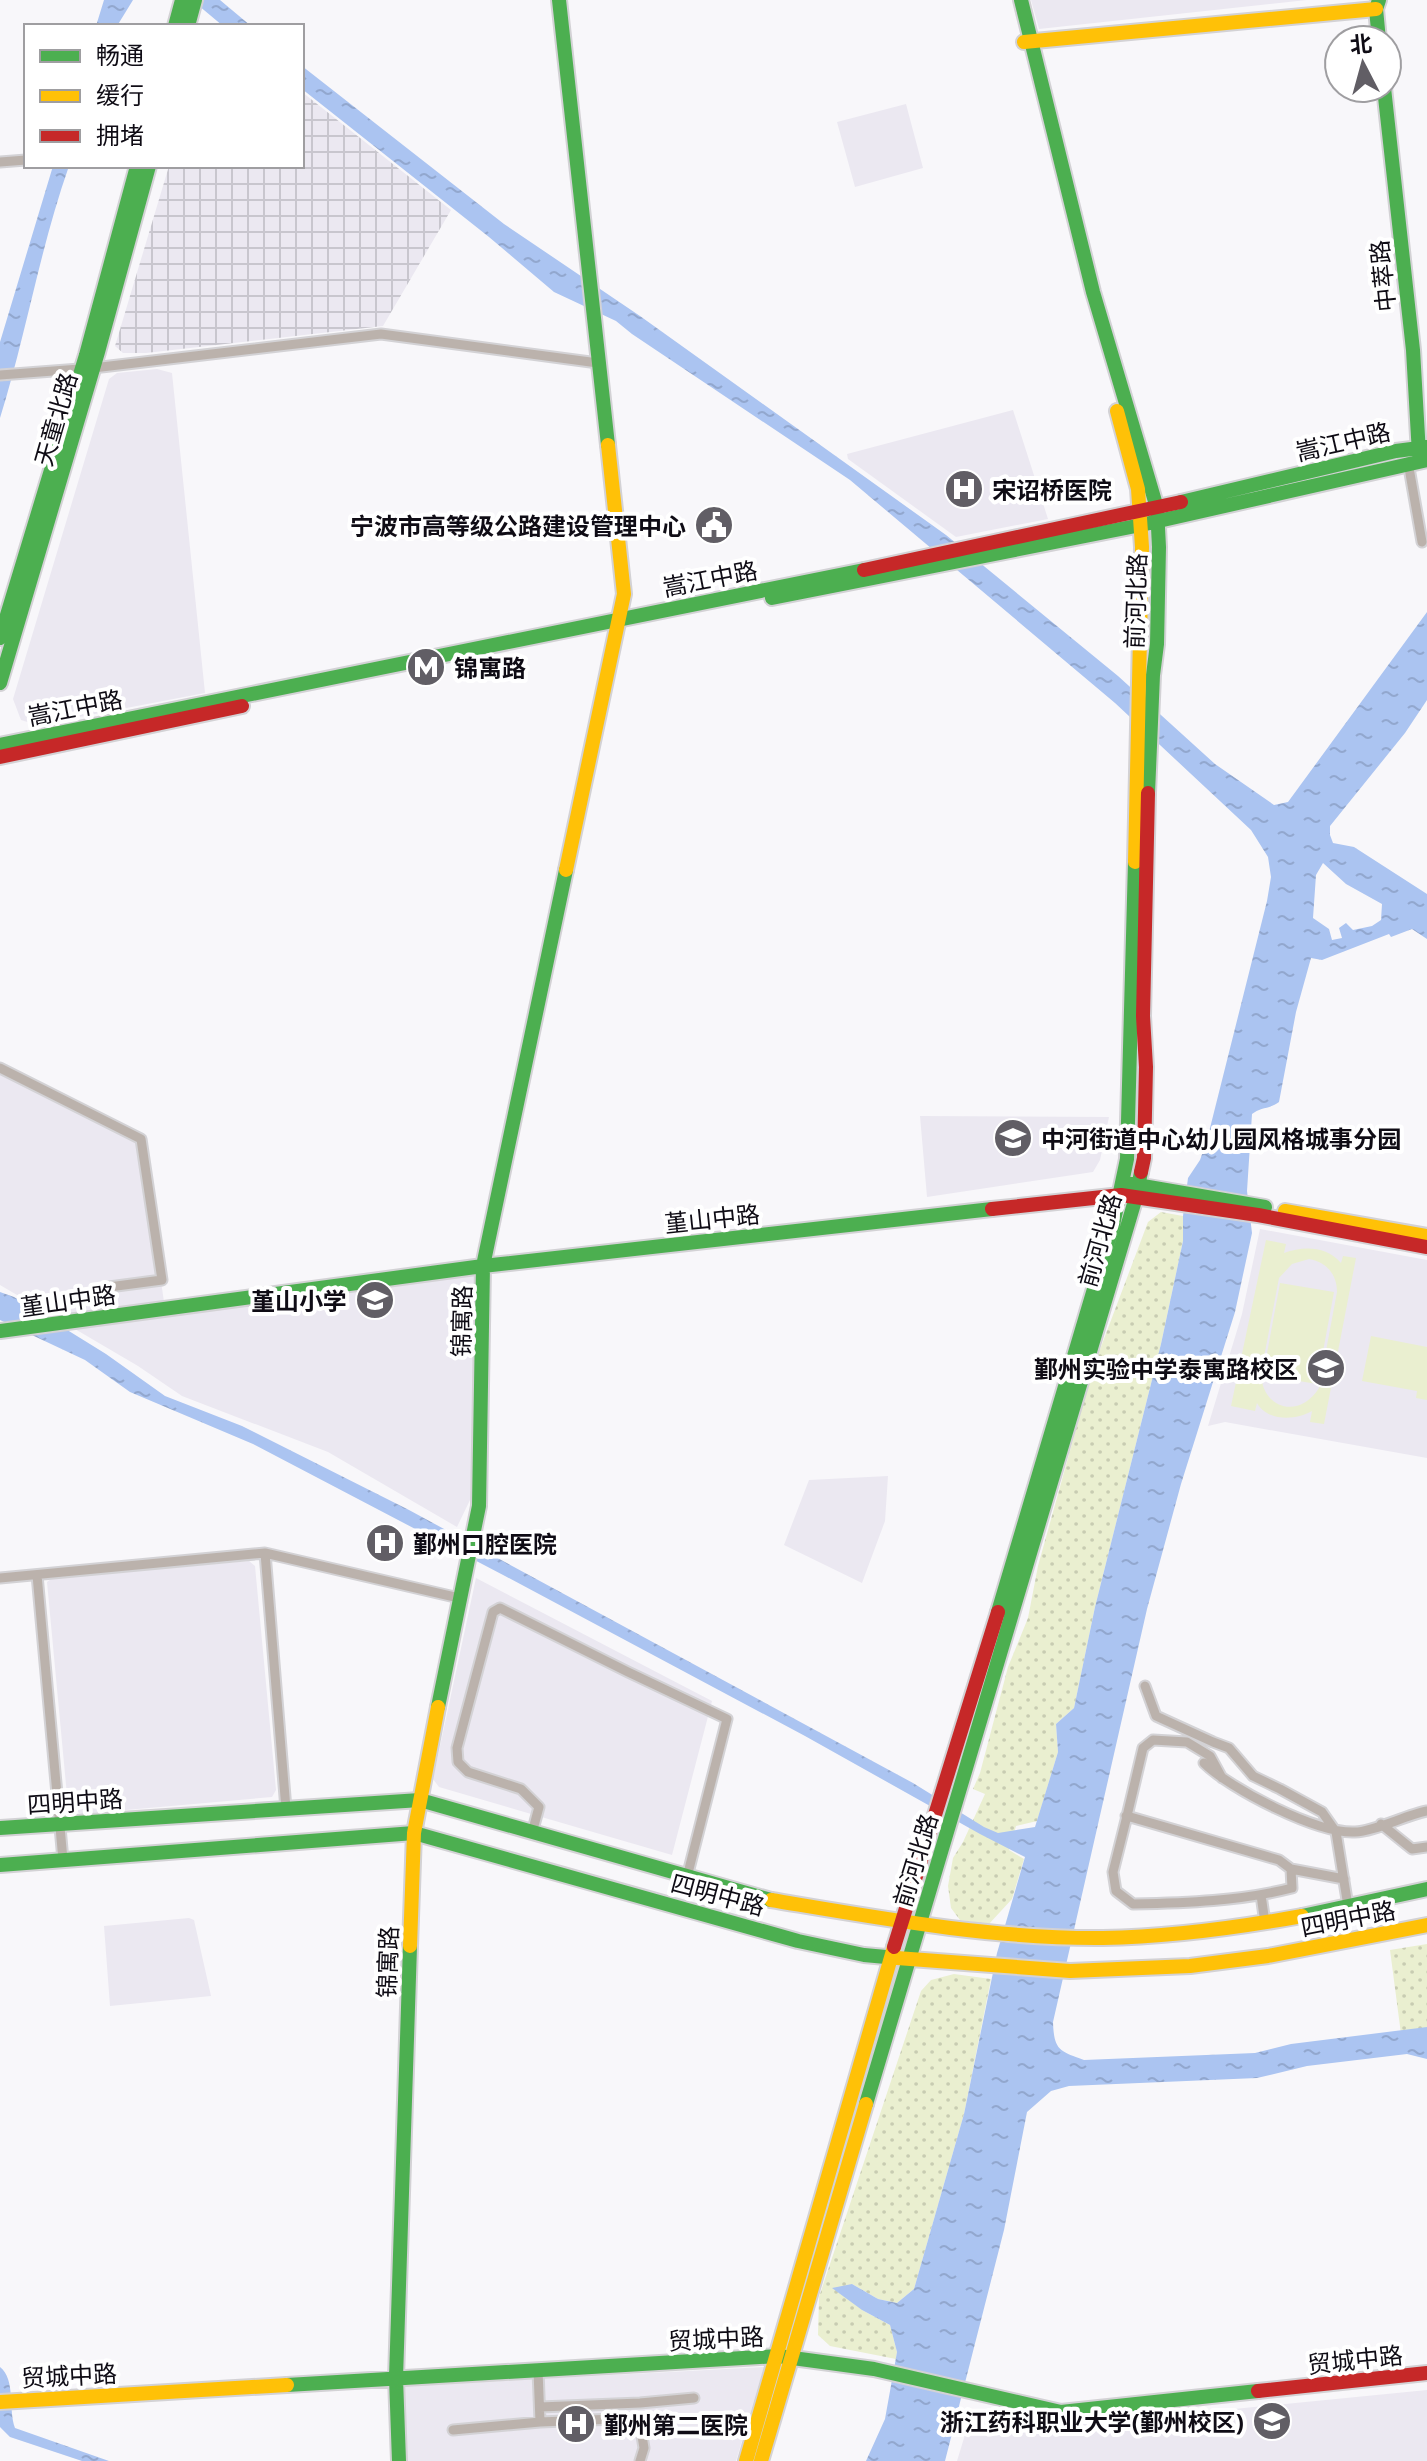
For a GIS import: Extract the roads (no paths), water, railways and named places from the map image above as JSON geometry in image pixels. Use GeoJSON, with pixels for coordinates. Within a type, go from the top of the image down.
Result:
{"type":"FeatureCollection","features":[{"type":"Feature","properties":{"kind":"main road"},"geometry":{"type":"LineString","coordinates":[[176,24],[182,0]]}},
{"type":"Feature","properties":{"kind":"main road"},"geometry":{"type":"LineString","coordinates":[[189,24],[195,0]]}},
{"type":"Feature","properties":{"kind":"main road","name":"锦寓路"},"geometry":{"type":"LineString","coordinates":[[399,2461],[396,2378],[414,1833],[479,1506],[483,1266],[624,594],[559,0]]}},
{"type":"Feature","properties":{"kind":"main road","name":"前河北路"},"geometry":{"type":"LineString","coordinates":[[1013,0],[1027,41],[1093,292],[1157,514],[1157,644],[1147,670]]}},
{"type":"Feature","properties":{"kind":"main road","name":"前河北路"},"geometry":{"type":"LineString","coordinates":[[746,2461],[784,2357],[919,1924],[1129,1190],[1127,1159],[1147,670],[1141,518],[1138,489],[1084,296],[1027,41],[1021,0]]}},
{"type":"Feature","properties":{"kind":"main road"},"geometry":{"type":"LineString","coordinates":[[1027,41],[1378,4],[1379,24]]}},
{"type":"Feature","properties":{"kind":"main road","name":"中萃路"},"geometry":{"type":"LineString","coordinates":[[1386,104],[1413,350],[1420,455]]}},
{"type":"Feature","properties":{"kind":"main road","name":"天童北路"},"geometry":{"type":"LineString","coordinates":[[124,237],[137,168]]}},
{"type":"Feature","properties":{"kind":"main road","name":"天童北路"},"geometry":{"type":"LineString","coordinates":[[0,683],[87,364],[124,237],[148,168]]}},
{"type":"Feature","properties":{"kind":"main road"},"geometry":{"type":"LineString","coordinates":[[0,638],[87,364]]}},
{"type":"Feature","properties":{"kind":"main road","name":"嵩江中路"},"geometry":{"type":"LineString","coordinates":[[0,745],[977,553],[1141,518],[1381,454],[1420,455]]}},
{"type":"Feature","properties":{"kind":"main road","name":"嵩江中路"},"geometry":{"type":"LineString","coordinates":[[0,757],[619,624]]}},
{"type":"Feature","properties":{"kind":"main road","name":"前河北路"},"geometry":{"type":"LineString","coordinates":[[761,2461],[784,2357],[901,1922],[1129,1190]]}},
{"type":"Feature","properties":{"kind":"main road","name":"堇山中路"},"geometry":{"type":"LineString","coordinates":[[0,1331],[483,1266],[1129,1190],[1427,1236]]}},
{"type":"Feature","properties":{"kind":"main road","name":"堇山中路"},"geometry":{"type":"LineString","coordinates":[[1258,1210],[1427,1247]]}},
{"type":"Feature","properties":{"kind":"main road","name":"四明中路"},"geometry":{"type":"LineString","coordinates":[[0,1828],[420,1800],[765,1899],[901,1922],[988,1932],[1076,1937],[1217,1931],[1427,1889]]}},
{"type":"Feature","properties":{"kind":"main road","name":"四明中路"},"geometry":{"type":"LineString","coordinates":[[0,1865],[414,1833],[798,1941],[864,1955],[1070,1971],[1190,1966],[1268,1956],[1427,1925]]}},
{"type":"Feature","properties":{"kind":"main road","name":"贸城中路"},"geometry":{"type":"LineString","coordinates":[[0,2402],[784,2357],[874,2369],[1061,2412],[1427,2373]]}},
{"type":"Feature","properties":{"kind":"street"},"geometry":{"type":"LineString","coordinates":[[0,162],[24,160]]}},
{"type":"Feature","properties":{"kind":"street"},"geometry":{"type":"LineString","coordinates":[[0,375],[381,334],[598,363]]}},
{"type":"Feature","properties":{"kind":"street"},"geometry":{"type":"LineString","coordinates":[[1420,455],[1422,542]]}},
{"type":"Feature","properties":{"kind":"street"},"geometry":{"type":"LineString","coordinates":[[0,1068],[141,1139],[162,1280],[109,1287],[106,1317]]}},
{"type":"Feature","properties":{"kind":"street"},"geometry":{"type":"LineString","coordinates":[[265,1553],[286,1809]]}},
{"type":"Feature","properties":{"kind":"street"},"geometry":{"type":"LineString","coordinates":[[0,1578],[265,1553],[459,1598]]}},
{"type":"Feature","properties":{"kind":"street"},"geometry":{"type":"LineString","coordinates":[[37,1575],[63,1860]]}},
{"type":"Feature","properties":{"kind":"street"},"geometry":{"type":"LineString","coordinates":[[532,1833],[539,1807],[521,1789],[468,1772],[458,1762],[457,1748],[493,1612],[500,1608],[727,1719],[687,1877]]}},
{"type":"Feature","properties":{"kind":"street"},"geometry":{"type":"LineString","coordinates":[[1145,1686],[1156,1716],[1229,1748],[1253,1776],[1322,1812],[1336,1832],[1348,1906]]}},
{"type":"Feature","properties":{"kind":"street"},"geometry":{"type":"LineString","coordinates":[[1222,1778],[1210,1756],[1187,1742],[1153,1740],[1143,1748],[1113,1872],[1116,1891],[1133,1904],[1261,1895],[1292,1888],[1291,1869]]}},
{"type":"Feature","properties":{"kind":"street"},"geometry":{"type":"LineString","coordinates":[[1204,1763],[1222,1778],[1301,1820],[1336,1832],[1359,1833],[1427,1811]]}},
{"type":"Feature","properties":{"kind":"street"},"geometry":{"type":"LineString","coordinates":[[1126,1816],[1279,1860],[1291,1869],[1344,1879]]}},
{"type":"Feature","properties":{"kind":"street"},"geometry":{"type":"LineString","coordinates":[[1381,1824],[1412,1849],[1427,1847]]}},
{"type":"Feature","properties":{"kind":"street"},"geometry":{"type":"LineString","coordinates":[[1261,1895],[1265,1923]]}},
{"type":"Feature","properties":{"kind":"street"},"geometry":{"type":"LineString","coordinates":[[538,2370],[540,2422]]}},
{"type":"Feature","properties":{"kind":"street"},"geometry":{"type":"LineString","coordinates":[[540,2407],[694,2398]]}},
{"type":"Feature","properties":{"kind":"street"},"geometry":{"type":"LineString","coordinates":[[640,2403],[644,2448],[640,2461]]}},
{"type":"Feature","properties":{"kind":"street"},"geometry":{"type":"LineString","coordinates":[[453,2430],[639,2418]]}},
{"type":"Feature","properties":{"kind":"water"},"geometry":{"type":"Polygon","coordinates":[[[104,0],[133,0],[118,24],[97,24],[104,0]]]}},
{"type":"Feature","properties":{"kind":"water"},"geometry":{"type":"Polygon","coordinates":[[[192,0],[220,0],[249,24],[221,24],[192,0]]]}},
{"type":"Feature","properties":{"kind":"water"},"geometry":{"type":"Polygon","coordinates":[[[304,68],[504,224],[640,316],[946,535],[1118,676],[1215,764],[1274,805],[1288,802],[1427,612],[1427,700],[1405,733],[1330,826],[1330,835],[1333,843],[1354,847],[1427,894],[1427,939],[1412,929],[1391,937],[1389,934],[1322,960],[1311,958],[1296,1012],[1279,1102],[1252,1114],[1247,1191],[1252,1233],[1235,1312],[1181,1484],[1147,1609],[1053,2022],[1060,2048],[1084,2060],[1255,2053],[1291,2044],[1427,2027],[1427,2059],[1407,2054],[1307,2066],[1257,2078],[1069,2086],[1051,2091],[1027,2112],[1004,2230],[945,2461],[866,2461],[885,2419],[897,2352],[890,2325],[862,2310],[832,2288],[852,2284],[878,2299],[897,2303],[914,2289],[964,2114],[997,1953],[1025,1857],[505,1576],[253,1444],[130,1392],[85,1360],[0,1320],[0,1292],[14,1297],[106,1354],[165,1396],[242,1426],[409,1510],[913,1783],[984,1827],[998,1833],[1035,1827],[1058,1752],[1056,1724],[1074,1708],[1095,1607],[1161,1344],[1183,1241],[1188,1178],[1200,1160],[1207,1140],[1267,901],[1271,877],[1268,857],[1251,830],[1115,703],[850,480],[616,321],[554,292],[304,91],[304,68]],[[1323,863],[1316,875],[1313,918],[1329,929],[1332,940],[1342,938],[1339,928],[1346,923],[1353,930],[1372,926],[1381,920],[1382,904],[1346,884],[1323,863]]]}},
{"type":"Feature","properties":{"kind":"water"},"geometry":{"type":"Polygon","coordinates":[[[52,168],[68,168],[0,418],[0,342],[52,168]]]}},
{"type":"Feature","properties":{"kind":"water"},"geometry":{"type":"Polygon","coordinates":[[[0,2367],[10,2387],[15,2428],[109,2461],[82,2461],[10,2437],[0,2427],[0,2367]]]}},
{"type":"Feature","properties":{"kind":"place","name":"宋诏桥医院"},"geometry":{"type":"Point","coordinates":[964,489]}},
{"type":"Feature","properties":{"kind":"place","name":"宁波市高等级公路建设管理中心"},"geometry":{"type":"Point","coordinates":[714,525]}},
{"type":"Feature","properties":{"kind":"place","name":"锦寓路"},"geometry":{"type":"Point","coordinates":[426,667]}},
{"type":"Feature","properties":{"kind":"place","name":"中河街道中心幼儿园风格城事分园"},"geometry":{"type":"Point","coordinates":[1013,1138]}},
{"type":"Feature","properties":{"kind":"place","name":"堇山小学"},"geometry":{"type":"Point","coordinates":[375,1300]}},
{"type":"Feature","properties":{"kind":"place","name":"鄞州实验中学泰寓路校区"},"geometry":{"type":"Point","coordinates":[1326,1368]}},
{"type":"Feature","properties":{"kind":"place","name":"鄞州口腔医院"},"geometry":{"type":"Point","coordinates":[385,1543]}},
{"type":"Feature","properties":{"kind":"place","name":"浙江药科职业大学(鄞州校区)"},"geometry":{"type":"Point","coordinates":[1272,2421]}},
{"type":"Feature","properties":{"kind":"place","name":"鄞州第二医院"},"geometry":{"type":"Point","coordinates":[576,2424]}}]}
